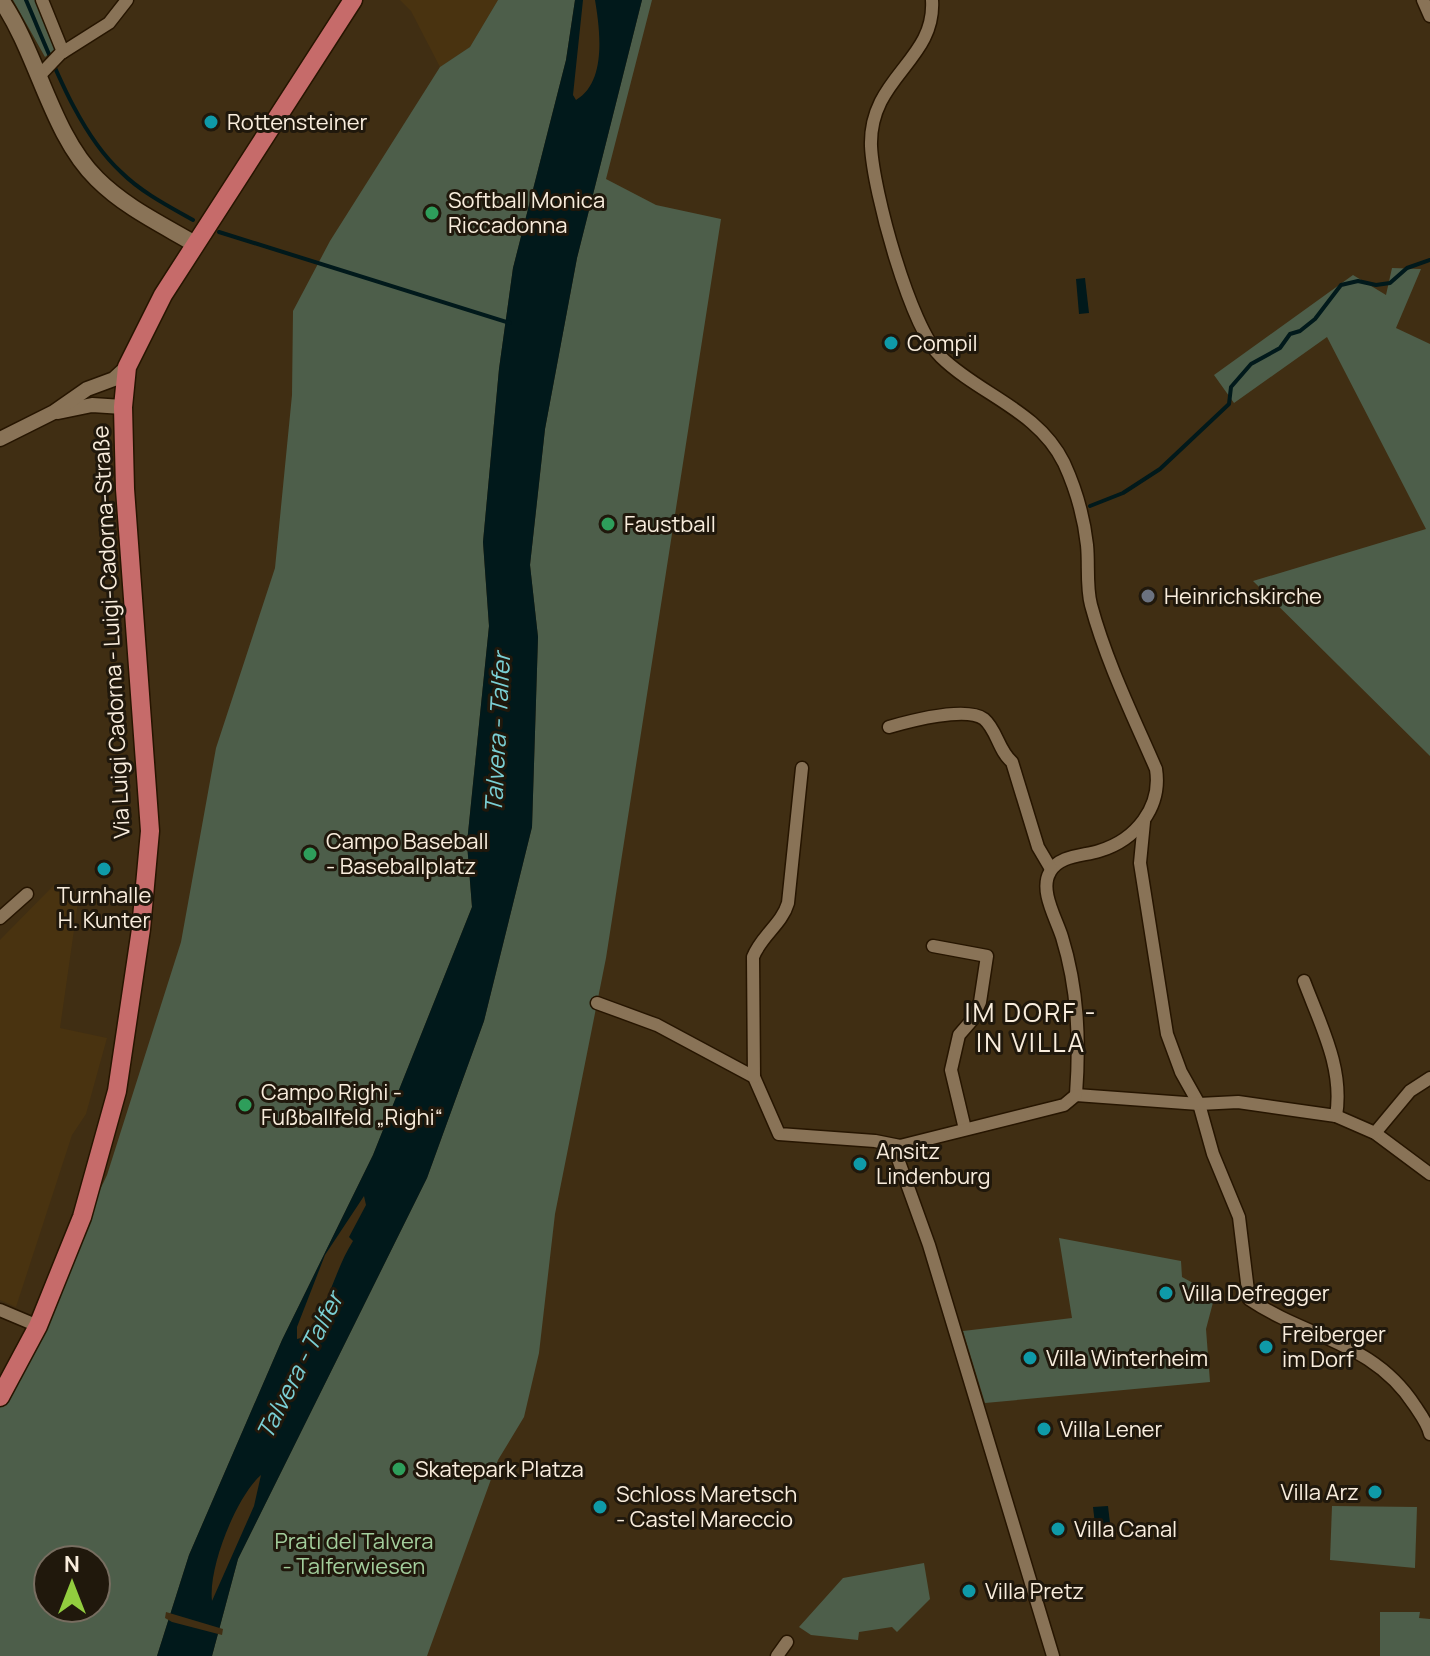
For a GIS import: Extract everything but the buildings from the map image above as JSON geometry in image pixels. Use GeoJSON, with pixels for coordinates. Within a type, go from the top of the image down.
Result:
{"type":"FeatureCollection","features":[{"type":"Feature","properties":{"kind":"main road"},"geometry":{"type":"LineString","coordinates":[[1,0],[44,71],[66,135],[96,178],[136,210],[195,244]]}},
{"type":"Feature","properties":{"kind":"main road","name":"Via Luigi Cadorna - Luigi-Cadorna-Straße"},"geometry":{"type":"LineString","coordinates":[[0,1397],[38,1326],[82,1217],[117,1091],[141,929],[150,831],[123,407],[127,367],[143,329],[195,244],[353,0]]}},
{"type":"Feature","properties":{"kind":"street"},"geometry":{"type":"LineString","coordinates":[[42,0],[61,53]]}},
{"type":"Feature","properties":{"kind":"street"},"geometry":{"type":"LineString","coordinates":[[44,71],[61,53],[101,30],[127,0]]}},
{"type":"Feature","properties":{"kind":"street"},"geometry":{"type":"LineString","coordinates":[[932,0],[931,29],[922,46],[898,71],[874,117],[871,146],[879,196],[926,339],[942,358],[1034,423],[1063,461],[1087,541],[1090,601],[1156,769],[1159,786],[1144,822],[1140,863],[1167,1034],[1199,1104],[1213,1154],[1239,1217],[1249,1299],[1351,1347],[1382,1368],[1404,1390],[1430,1434]]}},
{"type":"Feature","properties":{"kind":"street"},"geometry":{"type":"LineString","coordinates":[[1423,0],[1430,16]]}},
{"type":"Feature","properties":{"kind":"street"},"geometry":{"type":"LineString","coordinates":[[0,439],[54,412],[87,389],[114,379],[127,367]]}},
{"type":"Feature","properties":{"kind":"street"},"geometry":{"type":"LineString","coordinates":[[54,412],[92,405],[123,407]]}},
{"type":"Feature","properties":{"kind":"street"},"geometry":{"type":"LineString","coordinates":[[889,727],[919,719],[971,714],[984,719],[1001,753],[1012,762],[1038,847],[1051,869]]}},
{"type":"Feature","properties":{"kind":"street"},"geometry":{"type":"LineString","coordinates":[[802,768],[788,903],[784,915],[758,946],[753,957],[754,1077],[779,1134],[875,1141],[900,1146],[1064,1105],[1076,1095],[1199,1104],[1238,1102],[1336,1116],[1375,1133],[1430,1174]]}},
{"type":"Feature","properties":{"kind":"street"},"geometry":{"type":"LineString","coordinates":[[1076,1095],[1080,1032],[1069,965],[1048,896],[1047,880],[1051,869],[1063,859],[1117,845],[1144,822]]}},
{"type":"Feature","properties":{"kind":"street"},"geometry":{"type":"LineString","coordinates":[[1117,845],[1131,851],[1140,863]]}},
{"type":"Feature","properties":{"kind":"street"},"geometry":{"type":"LineString","coordinates":[[0,918],[27,894]]}},
{"type":"Feature","properties":{"kind":"street"},"geometry":{"type":"LineString","coordinates":[[933,946],[987,956],[980,1002],[972,1020],[959,1035],[951,1070],[965,1129]]}},
{"type":"Feature","properties":{"kind":"street"},"geometry":{"type":"LineString","coordinates":[[1304,981],[1341,1089],[1336,1116]]}},
{"type":"Feature","properties":{"kind":"street"},"geometry":{"type":"LineString","coordinates":[[597,1003],[643,1018],[754,1077]]}},
{"type":"Feature","properties":{"kind":"street"},"geometry":{"type":"LineString","coordinates":[[1375,1133],[1410,1091],[1430,1078]]}},
{"type":"Feature","properties":{"kind":"street"},"geometry":{"type":"LineString","coordinates":[[900,1146],[902,1174],[929,1245],[1053,1656]]}},
{"type":"Feature","properties":{"kind":"street"},"geometry":{"type":"LineString","coordinates":[[0,1310],[38,1326]]}},
{"type":"Feature","properties":{"kind":"street"},"geometry":{"type":"LineString","coordinates":[[777,1656],[787,1642]]}},
{"type":"Feature","properties":{"kind":"shaded area"},"geometry":{"type":"Polygon","coordinates":[[[400,0],[498,0],[470,47],[440,67],[411,11],[400,0]]]}},
{"type":"Feature","properties":{"kind":"shaded area"},"geometry":{"type":"Polygon","coordinates":[[[56,883],[79,895],[60,1028],[107,1038],[86,1114],[72,1135],[16,1307],[0,1300],[0,940],[56,883]]]}},
{"type":"Feature","properties":{"kind":"green space"},"geometry":{"type":"Polygon","coordinates":[[[13,0],[46,0],[47,8],[40,13],[55,49],[45,57],[13,0]]]}},
{"type":"Feature","properties":{"kind":"green space"},"geometry":{"type":"Polygon","coordinates":[[[498,0],[575,0],[566,60],[513,268],[499,369],[483,542],[489,626],[467,843],[472,907],[373,1155],[282,1340],[189,1555],[157,1656],[0,1656],[0,1400],[107,1175],[181,942],[216,748],[275,568],[292,395],[293,311],[330,241],[440,67],[470,47],[498,0]]]}},
{"type":"Feature","properties":{"kind":"green space","name":"Prati del Talvera - Talferwiesen"},"geometry":{"type":"Polygon","coordinates":[[[642,0],[652,0],[606,179],[656,205],[721,219],[606,958],[555,1214],[539,1353],[524,1417],[498,1460],[427,1656],[212,1656],[238,1559],[427,1178],[484,1021],[532,827],[538,637],[530,565],[545,429],[577,258],[642,0]]]}},
{"type":"Feature","properties":{"kind":"green space"},"geometry":{"type":"Polygon","coordinates":[[[1392,268],[1421,269],[1396,328],[1430,344],[1430,756],[1253,581],[1426,529],[1327,337],[1234,403],[1214,375],[1353,275],[1386,295],[1392,268]]]}},
{"type":"Feature","properties":{"kind":"green space"},"geometry":{"type":"Polygon","coordinates":[[[1059,1238],[1181,1261],[1182,1277],[1215,1295],[1206,1329],[1210,1382],[985,1403],[963,1331],[1072,1318],[1059,1238]]]}},
{"type":"Feature","properties":{"kind":"green space"},"geometry":{"type":"Polygon","coordinates":[[[1332,1506],[1417,1507],[1415,1568],[1330,1560],[1332,1506]]]}},
{"type":"Feature","properties":{"kind":"green space"},"geometry":{"type":"Polygon","coordinates":[[[924,1563],[930,1599],[897,1632],[892,1627],[859,1632],[858,1640],[811,1635],[799,1627],[843,1578],[924,1563]]]}},
{"type":"Feature","properties":{"kind":"green space"},"geometry":{"type":"Polygon","coordinates":[[[1380,1612],[1420,1612],[1419,1618],[1430,1619],[1430,1656],[1380,1656],[1380,1612]]]}},
{"type":"Feature","properties":{"kind":"water","name":"Talvera - Talfer"},"geometry":{"type":"Polygon","coordinates":[[[575,0],[583,0],[573,95],[576,100],[586,92],[597,68],[599,40],[595,0],[642,0],[577,258],[545,429],[530,565],[538,637],[532,827],[484,1021],[427,1178],[238,1559],[212,1656],[157,1656],[189,1555],[282,1340],[373,1155],[472,907],[467,843],[489,626],[483,542],[499,369],[513,268],[566,60],[575,0]],[[364,1196],[325,1255],[297,1327],[297,1339],[305,1337],[325,1302],[353,1241],[349,1237],[366,1205],[364,1196]],[[261,1475],[242,1499],[219,1552],[214,1570],[212,1601],[254,1506],[261,1475]]]}},
{"type":"Feature","properties":{"kind":"water"},"geometry":{"type":"Polygon","coordinates":[[[1085,278],[1089,313],[1079,314],[1076,279],[1085,278]]]}},
{"type":"Feature","properties":{"kind":"water"},"geometry":{"type":"Polygon","coordinates":[[[1108,1506],[1111,1532],[1096,1533],[1093,1507],[1108,1506]]]}},
{"type":"Feature","properties":{"kind":"pier"},"geometry":{"type":"Polygon","coordinates":[[[166,1612],[223,1629],[222,1635],[172,1622],[165,1618],[166,1612]]]}},
{"type":"Feature","properties":{"kind":"waterway"},"geometry":{"type":"LineString","coordinates":[[26,0],[66,92],[105,155],[137,186],[193,220]]}},
{"type":"Feature","properties":{"kind":"waterway"},"geometry":{"type":"LineString","coordinates":[[219,232],[510,323]]}},
{"type":"Feature","properties":{"kind":"waterway"},"geometry":{"type":"LineString","coordinates":[[1090,506],[1123,493],[1160,469],[1229,404],[1231,387],[1251,364],[1280,348],[1290,334],[1300,331],[1315,319],[1341,285],[1358,281],[1376,285],[1390,283],[1407,268],[1430,260]]}},
{"type":"Feature","properties":{"kind":"place","name":"Rottensteiner"},"geometry":{"type":"Point","coordinates":[211,122]}},
{"type":"Feature","properties":{"kind":"place","name":"Softball Monica Riccadonna"},"geometry":{"type":"Point","coordinates":[432,213]}},
{"type":"Feature","properties":{"kind":"place","name":"Compil"},"geometry":{"type":"Point","coordinates":[891,343]}},
{"type":"Feature","properties":{"kind":"place","name":"Faustball"},"geometry":{"type":"Point","coordinates":[608,524]}},
{"type":"Feature","properties":{"kind":"place","name":"Heinrichskirche"},"geometry":{"type":"Point","coordinates":[1148,596]}},
{"type":"Feature","properties":{"kind":"place","name":"Campo Baseball - Baseballplatz"},"geometry":{"type":"Point","coordinates":[310,854]}},
{"type":"Feature","properties":{"kind":"place","name":"Turnhalle H. Kunter"},"geometry":{"type":"Point","coordinates":[104,869]}},
{"type":"Feature","properties":{"kind":"place","name":"Campo Righi - Fußballfeld „Righi“"},"geometry":{"type":"Point","coordinates":[245,1105]}},
{"type":"Feature","properties":{"kind":"place","name":"Ansitz Lindenburg"},"geometry":{"type":"Point","coordinates":[860,1164]}},
{"type":"Feature","properties":{"kind":"place","name":"Villa Defregger"},"geometry":{"type":"Point","coordinates":[1166,1293]}},
{"type":"Feature","properties":{"kind":"place","name":"Freiberger im Dorf"},"geometry":{"type":"Point","coordinates":[1266,1347]}},
{"type":"Feature","properties":{"kind":"place","name":"Villa Winterheim"},"geometry":{"type":"Point","coordinates":[1030,1358]}},
{"type":"Feature","properties":{"kind":"place","name":"Villa Lener"},"geometry":{"type":"Point","coordinates":[1044,1429]}},
{"type":"Feature","properties":{"kind":"place","name":"Skatepark Platza"},"geometry":{"type":"Point","coordinates":[399,1469]}},
{"type":"Feature","properties":{"kind":"place","name":"Villa Arz"},"geometry":{"type":"Point","coordinates":[1375,1492]}},
{"type":"Feature","properties":{"kind":"place","name":"Schloss Maretsch - Castel Mareccio"},"geometry":{"type":"Point","coordinates":[600,1507]}},
{"type":"Feature","properties":{"kind":"place","name":"Villa Canal"},"geometry":{"type":"Point","coordinates":[1058,1529]}},
{"type":"Feature","properties":{"kind":"place","name":"Villa Pretz"},"geometry":{"type":"Point","coordinates":[969,1591]}},
{"type":"Feature","properties":{"kind":"district","name":"IM DORF - IN VILLA"},"geometry":{"type":"Point","coordinates":[1031,1028]}}]}
